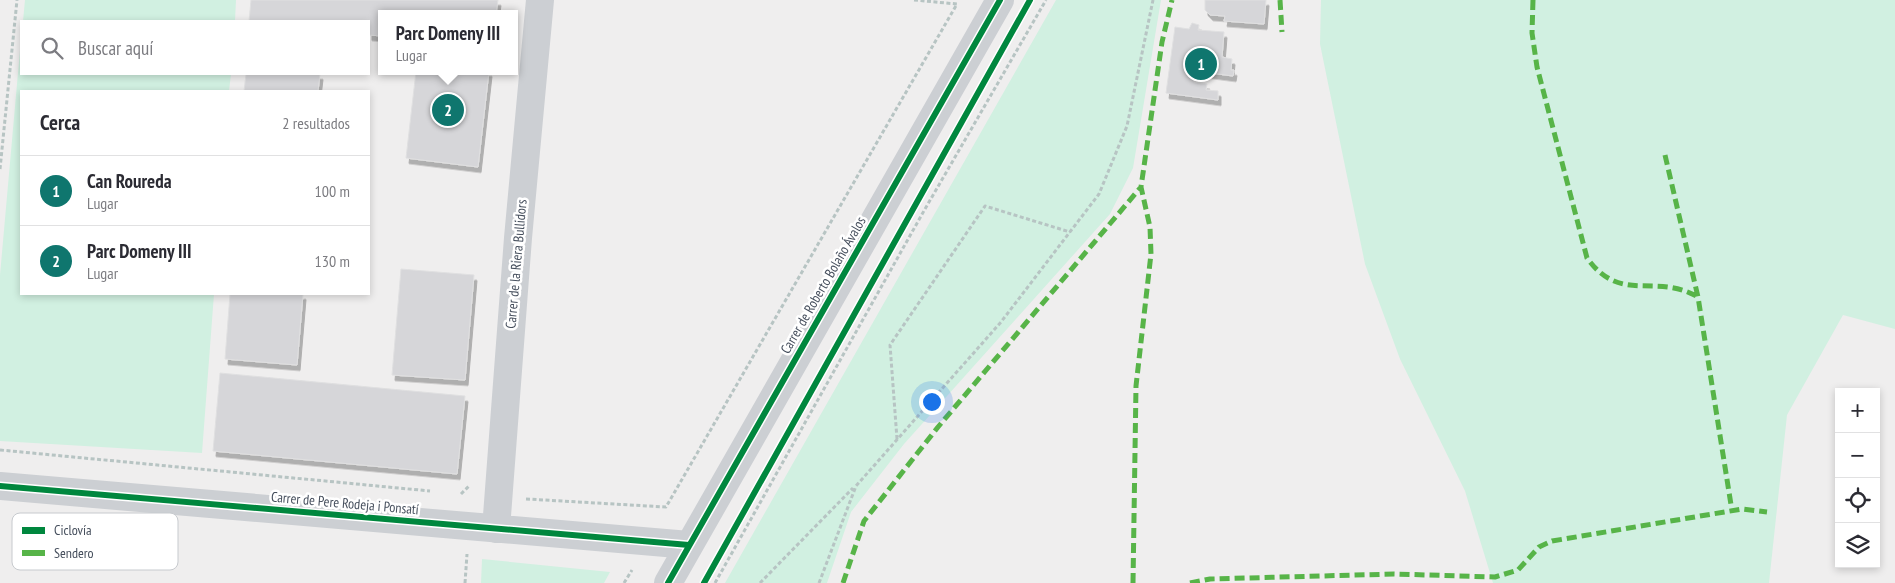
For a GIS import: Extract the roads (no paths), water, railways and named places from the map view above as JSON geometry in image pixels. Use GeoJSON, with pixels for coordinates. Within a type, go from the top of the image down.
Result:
{"type":"FeatureCollection","features":[{"type":"Feature","properties":{"kind":"street","name":"Carrer de la Riera Bullidors"},"geometry":{"type":"LineString","coordinates":[[496,529],[518,238],[540,0]]}},
{"type":"Feature","properties":{"kind":"street","name":"Carrer de Roberto Bolaño Ávalos"},"geometry":{"type":"LineString","coordinates":[[668,583],[1000,0]]}},
{"type":"Feature","properties":{"kind":"street","name":"Carrer de Pere Rodeja i Ponsatí"},"geometry":{"type":"LineString","coordinates":[[0,486],[689,545]]}},
{"type":"Feature","properties":{"kind":"place","name":"Can Roureda"},"geometry":{"type":"Point","coordinates":[1201,64]}},
{"type":"Feature","properties":{"kind":"place","name":"Parc Domeny III"},"geometry":{"type":"Point","coordinates":[448,110]}}]}
